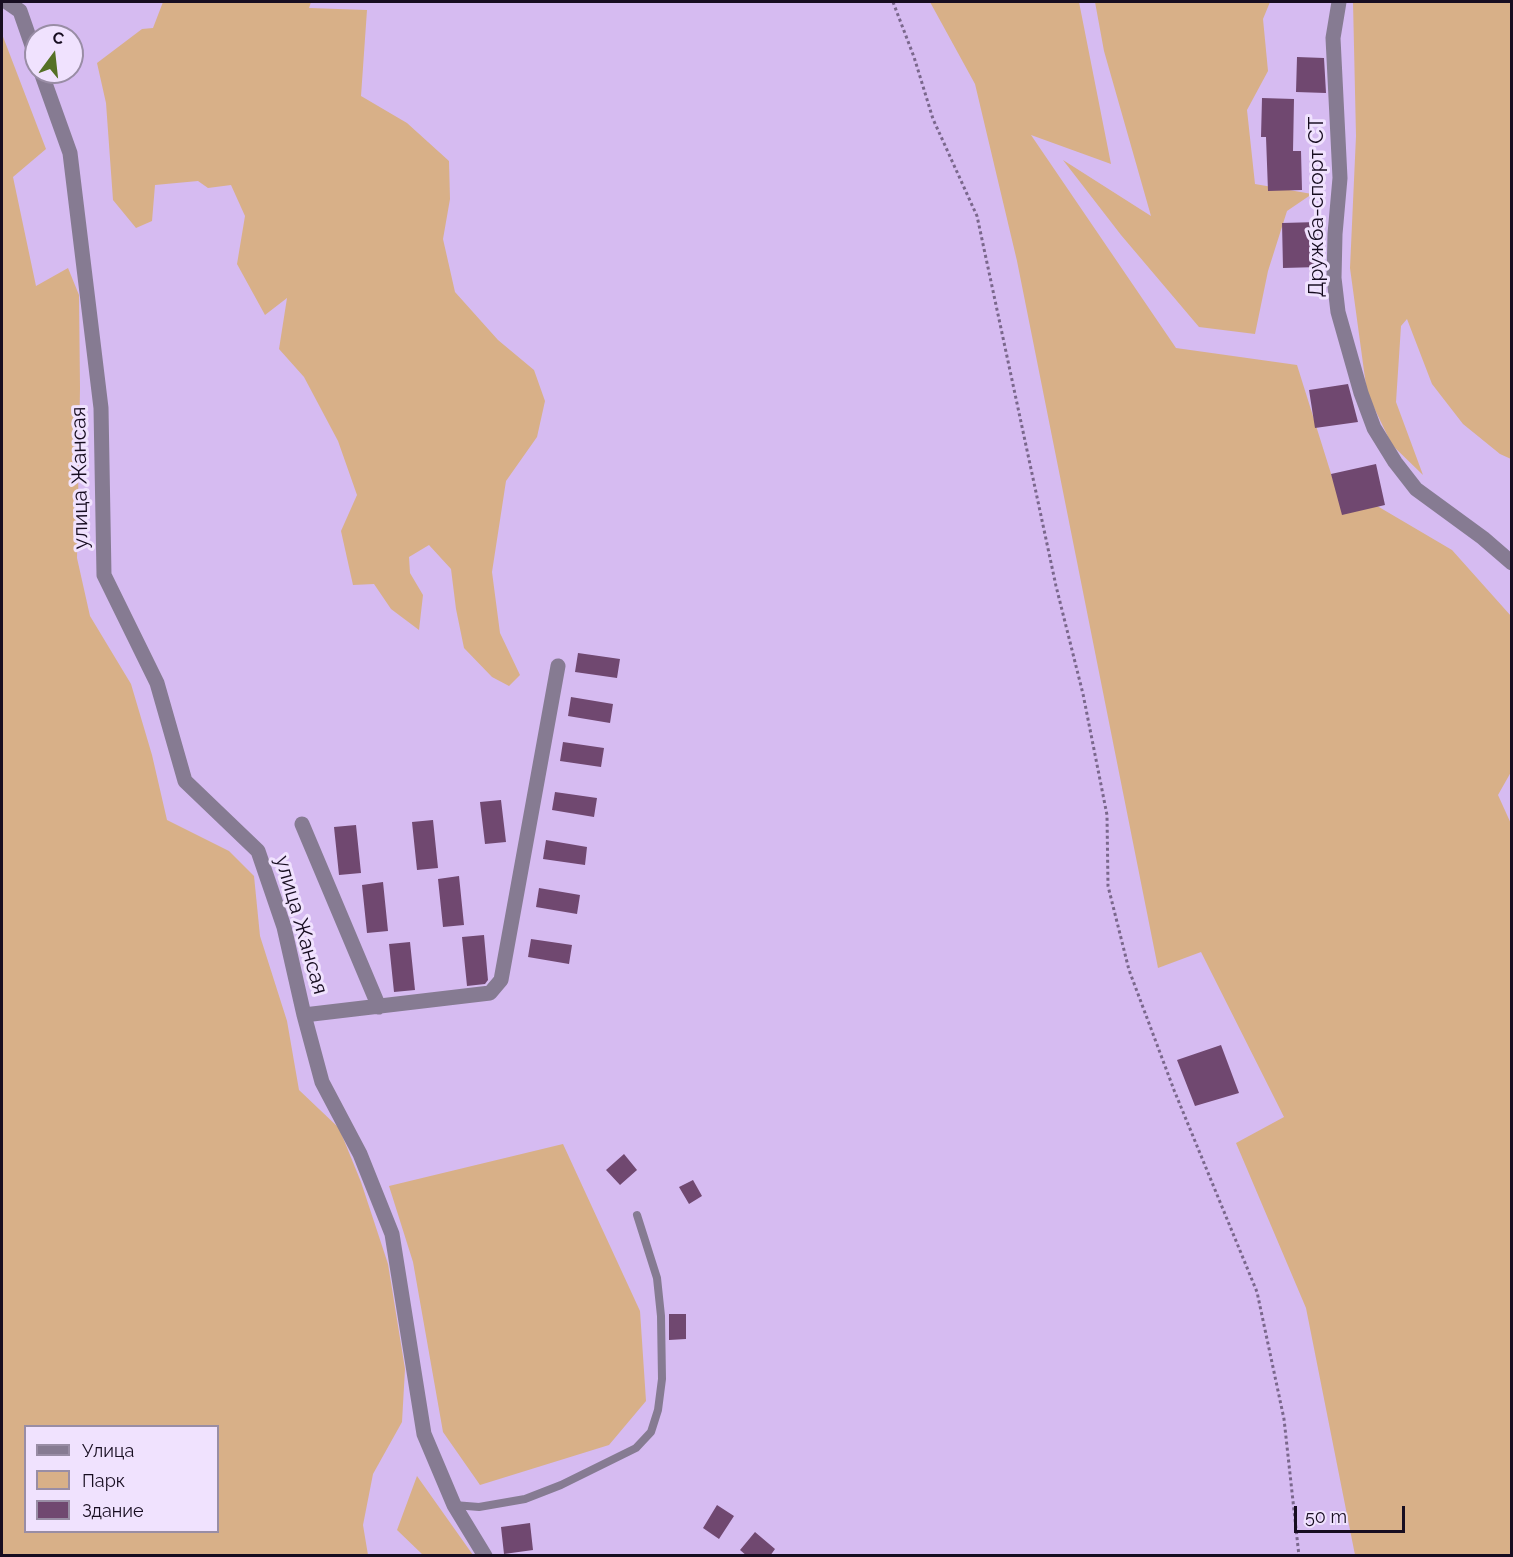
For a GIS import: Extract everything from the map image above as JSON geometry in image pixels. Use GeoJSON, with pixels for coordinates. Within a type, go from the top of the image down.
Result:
{"type":"FeatureCollection","features":[{"type":"Feature","properties":{"kind":"street"},"geometry":{"type":"LineString","coordinates":[[7,2],[20,11],[25,24]]}},
{"type":"Feature","properties":{"kind":"street","name":"Дружба-спорт СТ"},"geometry":{"type":"LineString","coordinates":[[1339,2],[1333,38],[1340,178],[1334,278],[1338,312],[1359,385],[1374,428],[1395,462],[1416,489],[1512,563]]}},
{"type":"Feature","properties":{"kind":"street","name":"улица Жансая"},"geometry":{"type":"LineString","coordinates":[[45,84],[70,153],[101,408],[104,575],[157,683],[185,781],[258,850],[284,927],[322,1082],[360,1154],[392,1234],[424,1434],[454,1505],[485,1556]]}},
{"type":"Feature","properties":{"kind":"street"},"geometry":{"type":"LineString","coordinates":[[304,1015],[490,993],[501,980],[558,666]]}},
{"type":"Feature","properties":{"kind":"street"},"geometry":{"type":"LineString","coordinates":[[302,824],[379,1007]]}},
{"type":"Feature","properties":{"kind":"lane"},"geometry":{"type":"LineString","coordinates":[[454,1505],[479,1507],[525,1499],[561,1485],[636,1448],[651,1432],[658,1410],[662,1379],[661,1316],[657,1278],[637,1215]]}},
{"type":"Feature","properties":{"kind":"path"},"geometry":{"type":"LineString","coordinates":[[893,2],[914,57],[933,119],[977,216],[1056,586],[1083,694],[1105,804],[1108,886],[1129,970],[1174,1090],[1257,1292],[1284,1419],[1299,1556]]}},
{"type":"Feature","properties":{"kind":"green space"},"geometry":{"type":"Polygon","coordinates":[[[163,2],[311,2],[309,8],[367,10],[361,96],[407,123],[449,161],[450,199],[443,239],[455,292],[498,340],[534,370],[545,401],[537,437],[506,481],[492,572],[500,633],[520,675],[509,686],[492,677],[464,648],[451,569],[429,545],[409,557],[410,573],[423,595],[419,630],[391,609],[374,584],[353,585],[341,531],[357,495],[338,441],[304,377],[279,349],[287,298],[265,315],[237,264],[245,216],[231,185],[208,188],[198,181],[155,185],[152,221],[136,228],[113,200],[106,103],[97,63],[142,29],[153,28],[163,2]]]}},
{"type":"Feature","properties":{"kind":"green space"},"geometry":{"type":"Polygon","coordinates":[[[930,2],[1079,2],[1111,164],[1031,135],[1176,348],[1297,365],[1333,480],[1452,550],[1511,616],[1511,772],[1498,795],[1512,826],[1511,1555],[1355,1555],[1306,1308],[1236,1143],[1284,1117],[1201,952],[1158,968],[1017,261],[975,84],[930,2]]]}},
{"type":"Feature","properties":{"kind":"green space"},"geometry":{"type":"Polygon","coordinates":[[[1095,2],[1270,2],[1263,19],[1268,71],[1247,110],[1255,184],[1312,194],[1287,211],[1268,271],[1255,334],[1199,327],[1121,235],[1063,160],[1151,216],[1104,51],[1095,2]]]}},
{"type":"Feature","properties":{"kind":"green space"},"geometry":{"type":"Polygon","coordinates":[[[1353,2],[1511,2],[1511,459],[1500,454],[1463,424],[1432,384],[1407,319],[1401,326],[1396,402],[1423,475],[1392,445],[1367,393],[1350,268],[1356,136],[1353,2]]]}},
{"type":"Feature","properties":{"kind":"green space"},"geometry":{"type":"Polygon","coordinates":[[[2,34],[46,149],[13,177],[36,286],[68,268],[79,295],[77,558],[90,616],[131,684],[152,755],[167,820],[229,851],[254,876],[260,936],[287,1021],[299,1090],[339,1128],[361,1182],[388,1264],[405,1369],[402,1422],[373,1474],[363,1525],[368,1555],[2,1555],[2,34]]]}},
{"type":"Feature","properties":{"kind":"green space"},"geometry":{"type":"Polygon","coordinates":[[[563,1144],[640,1311],[646,1401],[609,1445],[480,1485],[443,1432],[413,1262],[389,1186],[563,1144]]]}},
{"type":"Feature","properties":{"kind":"green space"},"geometry":{"type":"Polygon","coordinates":[[[417,1476],[473,1555],[423,1555],[397,1530],[417,1476]]]}},
{"type":"Feature","properties":{"kind":"building"},"geometry":{"type":"Polygon","coordinates":[[[1297,57],[1324,58],[1326,93],[1296,92],[1297,57]]]}},
{"type":"Feature","properties":{"kind":"building"},"geometry":{"type":"Polygon","coordinates":[[[1262,98],[1294,99],[1293,151],[1301,151],[1302,190],[1268,191],[1266,137],[1261,137],[1262,98]]]}},
{"type":"Feature","properties":{"kind":"building"},"geometry":{"type":"Polygon","coordinates":[[[1318,222],[1319,267],[1283,268],[1282,223],[1318,222]]]}},
{"type":"Feature","properties":{"kind":"building"},"geometry":{"type":"Polygon","coordinates":[[[1348,384],[1358,422],[1315,428],[1309,390],[1348,384]]]}},
{"type":"Feature","properties":{"kind":"building"},"geometry":{"type":"Polygon","coordinates":[[[1376,464],[1385,505],[1342,515],[1331,474],[1376,464]]]}},
{"type":"Feature","properties":{"kind":"building"},"geometry":{"type":"Polygon","coordinates":[[[578,653],[620,659],[617,678],[575,672],[578,653]]]}},
{"type":"Feature","properties":{"kind":"building"},"geometry":{"type":"Polygon","coordinates":[[[571,697],[613,704],[610,723],[568,716],[571,697]]]}},
{"type":"Feature","properties":{"kind":"building"},"geometry":{"type":"Polygon","coordinates":[[[563,742],[604,748],[601,767],[560,761],[563,742]]]}},
{"type":"Feature","properties":{"kind":"building"},"geometry":{"type":"Polygon","coordinates":[[[555,792],[597,798],[594,817],[552,810],[555,792]]]}},
{"type":"Feature","properties":{"kind":"building"},"geometry":{"type":"Polygon","coordinates":[[[501,800],[506,842],[485,844],[480,802],[501,800]]]}},
{"type":"Feature","properties":{"kind":"building"},"geometry":{"type":"Polygon","coordinates":[[[433,820],[438,868],[417,870],[412,822],[433,820]]]}},
{"type":"Feature","properties":{"kind":"building"},"geometry":{"type":"Polygon","coordinates":[[[356,825],[361,873],[339,875],[334,827],[356,825]]]}},
{"type":"Feature","properties":{"kind":"building"},"geometry":{"type":"Polygon","coordinates":[[[546,840],[587,847],[585,865],[543,859],[546,840]]]}},
{"type":"Feature","properties":{"kind":"building"},"geometry":{"type":"Polygon","coordinates":[[[459,876],[464,925],[443,927],[438,879],[459,876]]]}},
{"type":"Feature","properties":{"kind":"building"},"geometry":{"type":"Polygon","coordinates":[[[383,882],[388,931],[367,933],[362,885],[383,882]]]}},
{"type":"Feature","properties":{"kind":"building"},"geometry":{"type":"Polygon","coordinates":[[[539,888],[580,895],[577,914],[536,907],[539,888]]]}},
{"type":"Feature","properties":{"kind":"building"},"geometry":{"type":"Polygon","coordinates":[[[484,935],[488,980],[485,984],[467,986],[462,937],[484,935]]]}},
{"type":"Feature","properties":{"kind":"building"},"geometry":{"type":"Polygon","coordinates":[[[531,939],[572,945],[569,964],[528,957],[531,939]]]}},
{"type":"Feature","properties":{"kind":"building"},"geometry":{"type":"Polygon","coordinates":[[[410,942],[415,990],[394,992],[389,944],[410,942]]]}},
{"type":"Feature","properties":{"kind":"building"},"geometry":{"type":"Polygon","coordinates":[[[1221,1045],[1239,1093],[1195,1106],[1177,1060],[1221,1045]]]}},
{"type":"Feature","properties":{"kind":"building"},"geometry":{"type":"Polygon","coordinates":[[[624,1154],[637,1170],[620,1185],[606,1170],[624,1154]]]}},
{"type":"Feature","properties":{"kind":"building"},"geometry":{"type":"Polygon","coordinates":[[[693,1180],[702,1196],[689,1204],[679,1187],[693,1180]]]}},
{"type":"Feature","properties":{"kind":"building"},"geometry":{"type":"Polygon","coordinates":[[[669,1314],[686,1314],[686,1339],[669,1340],[669,1314]]]}},
{"type":"Feature","properties":{"kind":"building"},"geometry":{"type":"Polygon","coordinates":[[[717,1505],[734,1516],[719,1539],[703,1528],[717,1505]]]}},
{"type":"Feature","properties":{"kind":"building"},"geometry":{"type":"Polygon","coordinates":[[[530,1523],[533,1550],[504,1554],[501,1527],[530,1523]]]}},
{"type":"Feature","properties":{"kind":"building"},"geometry":{"type":"Polygon","coordinates":[[[755,1532],[775,1549],[770,1556],[747,1556],[740,1550],[755,1532]]]}}]}
